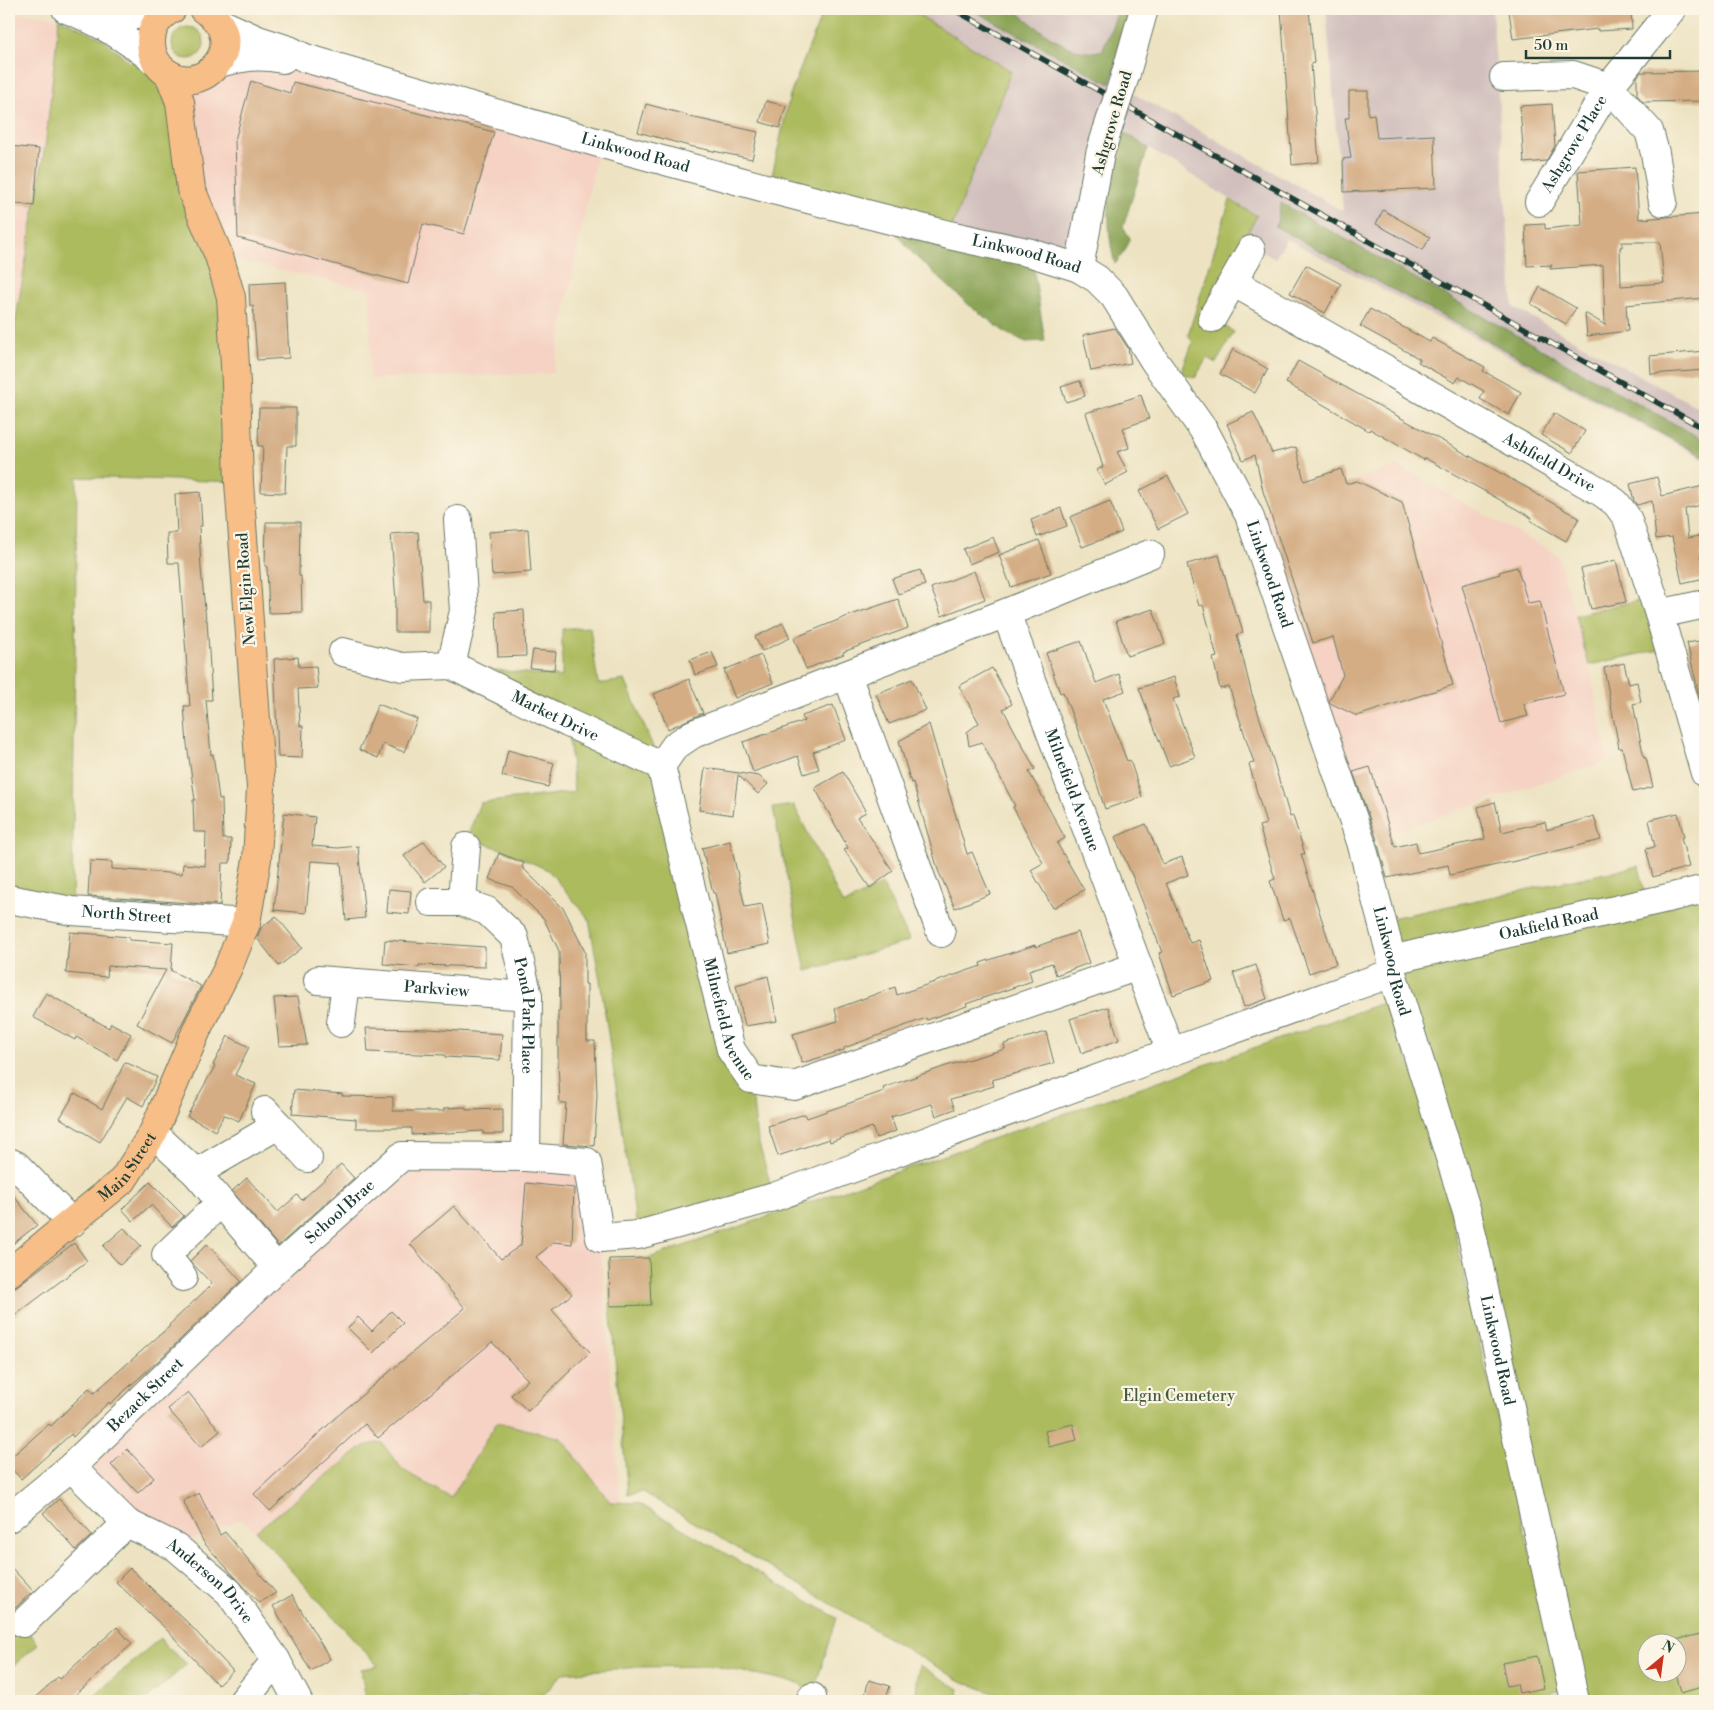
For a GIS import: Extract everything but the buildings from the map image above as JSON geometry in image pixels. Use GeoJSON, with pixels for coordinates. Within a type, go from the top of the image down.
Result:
{"type":"FeatureCollection","features":[{"type":"Feature","properties":{"kind":"main road","name":"New Elgin Road"},"geometry":{"type":"LineString","coordinates":[[169,10],[157,21],[152,35],[151,49],[180,102],[191,189],[219,256],[231,297],[239,482],[261,788],[257,859],[246,923],[228,968],[199,1025]]}},
{"type":"Feature","properties":{"kind":"main road","name":"New Elgin Road"},"geometry":{"type":"LineString","coordinates":[[186,150],[198,98],[225,45],[223,31],[211,13]]}},
{"type":"Feature","properties":{"kind":"main road"},"geometry":{"type":"LineString","coordinates":[[163,69],[180,79],[191,79],[214,68]]}},
{"type":"Feature","properties":{"kind":"main road","name":"Main Street"},"geometry":{"type":"LineString","coordinates":[[9,1273],[123,1180],[152,1133],[199,1025]]}},
{"type":"Feature","properties":{"kind":"street"},"geometry":{"type":"LineString","coordinates":[[66,9],[86,16],[116,32],[163,69]]}},
{"type":"Feature","properties":{"kind":"street"},"geometry":{"type":"LineString","coordinates":[[113,9],[134,15],[169,10]]}},
{"type":"Feature","properties":{"kind":"street","name":"Ashgrove Road"},"geometry":{"type":"LineString","coordinates":[[1079,268],[1100,154],[1144,9]]}},
{"type":"Feature","properties":{"kind":"street","name":"Ashgrove Place"},"geometry":{"type":"LineString","coordinates":[[1539,202],[1609,87],[1672,9]]}},
{"type":"Feature","properties":{"kind":"street","name":"Linkwood Road"},"geometry":{"type":"LineString","coordinates":[[211,13],[258,40],[305,58],[751,184],[949,235],[1030,253],[1079,268],[1097,279],[1114,296],[1155,362],[1205,432],[1249,515],[1361,842],[1392,966],[1467,1212],[1575,1701]]}},
{"type":"Feature","properties":{"kind":"street","name":"Linkwood Road"},"geometry":{"type":"LineString","coordinates":[[214,68],[247,56],[305,58]]}},
{"type":"Feature","properties":{"kind":"street","name":"Ashgrove Place"},"geometry":{"type":"LineString","coordinates":[[1504,78],[1573,75],[1609,87],[1648,131],[1655,153],[1663,202]]}},
{"type":"Feature","properties":{"kind":"street"},"geometry":{"type":"LineString","coordinates":[[1212,318],[1251,250]]}},
{"type":"Feature","properties":{"kind":"street","name":"Ashfield Drive"},"geometry":{"type":"LineString","coordinates":[[1233,282],[1592,487],[1616,503],[1627,518],[1659,614],[1705,771]]}},
{"type":"Feature","properties":{"kind":"street"},"geometry":{"type":"LineString","coordinates":[[451,665],[464,611],[458,520]]}},
{"type":"Feature","properties":{"kind":"street"},"geometry":{"type":"LineString","coordinates":[[661,766],[675,746],[693,734],[1006,613],[1150,554]]}},
{"type":"Feature","properties":{"kind":"street"},"geometry":{"type":"LineString","coordinates":[[1659,614],[1705,604]]}},
{"type":"Feature","properties":{"kind":"street","name":"Milnefield Avenue"},"geometry":{"type":"LineString","coordinates":[[1006,613],[1171,1052]]}},
{"type":"Feature","properties":{"kind":"street","name":"Market Drive"},"geometry":{"type":"LineString","coordinates":[[344,652],[402,667],[451,665],[568,724],[661,766]]}},
{"type":"Feature","properties":{"kind":"street"},"geometry":{"type":"LineString","coordinates":[[847,675],[941,933]]}},
{"type":"Feature","properties":{"kind":"street","name":"Milnefield Avenue"},"geometry":{"type":"LineString","coordinates":[[661,766],[731,1050],[751,1079],[794,1086],[1138,966]]}},
{"type":"Feature","properties":{"kind":"street"},"geometry":{"type":"LineString","coordinates":[[462,902],[466,847]]}},
{"type":"Feature","properties":{"kind":"street","name":"Oakfield Road"},"geometry":{"type":"LineString","coordinates":[[1392,966],[1464,942],[1705,889]]}},
{"type":"Feature","properties":{"kind":"street","name":"North Street"},"geometry":{"type":"LineString","coordinates":[[9,899],[72,911],[246,923]]}},
{"type":"Feature","properties":{"kind":"street","name":"Pond Park Place"},"geometry":{"type":"LineString","coordinates":[[431,902],[462,902],[487,911],[514,937],[528,996],[526,1158]]}},
{"type":"Feature","properties":{"kind":"street"},"geometry":{"type":"LineString","coordinates":[[1171,1052],[1392,966]]}},
{"type":"Feature","properties":{"kind":"street","name":"Parkview"},"geometry":{"type":"LineString","coordinates":[[318,980],[528,996]]}},
{"type":"Feature","properties":{"kind":"street"},"geometry":{"type":"LineString","coordinates":[[340,1023],[346,982]]}},
{"type":"Feature","properties":{"kind":"street","name":"School Brae"},"geometry":{"type":"LineString","coordinates":[[277,1268],[402,1156],[526,1158],[587,1162],[600,1238],[638,1236],[774,1197],[1171,1052]]}},
{"type":"Feature","properties":{"kind":"street"},"geometry":{"type":"LineString","coordinates":[[196,1173],[271,1118],[308,1158]]}},
{"type":"Feature","properties":{"kind":"street"},"geometry":{"type":"LineString","coordinates":[[152,1133],[196,1173],[277,1268]]}},
{"type":"Feature","properties":{"kind":"street"},"geometry":{"type":"LineString","coordinates":[[9,1162],[16,1165],[72,1223]]}},
{"type":"Feature","properties":{"kind":"street"},"geometry":{"type":"LineString","coordinates":[[183,1277],[166,1255],[222,1202]]}},
{"type":"Feature","properties":{"kind":"street","name":"Bezack Street"},"geometry":{"type":"LineString","coordinates":[[9,1518],[71,1467],[277,1268]]}},
{"type":"Feature","properties":{"kind":"street","name":"Anderson Drive"},"geometry":{"type":"LineString","coordinates":[[71,1467],[127,1523],[176,1546],[229,1592],[276,1660],[298,1701]]}},
{"type":"Feature","properties":{"kind":"street"},"geometry":{"type":"LineString","coordinates":[[23,1623],[127,1523]]}},
{"type":"Feature","properties":{"kind":"street"},"geometry":{"type":"LineString","coordinates":[[243,1701],[276,1660]]}},
{"type":"Feature","properties":{"kind":"shaded area"},"geometry":{"type":"Polygon","coordinates":[[[909,9],[1133,9],[1132,93],[1343,211],[1326,9],[1492,9],[1513,307],[1705,411],[1705,459],[1287,239],[1275,258],[1244,240],[1257,216],[1120,130],[1079,268],[949,235],[909,9]]]}},
{"type":"Feature","properties":{"kind":"shaded area"},"geometry":{"type":"Polygon","coordinates":[[[9,12],[59,18],[30,308],[9,306],[9,12]]]}},
{"type":"Feature","properties":{"kind":"shaded area"},"geometry":{"type":"Polygon","coordinates":[[[225,45],[599,143],[553,373],[370,379],[370,290],[219,256],[186,150],[191,79],[225,45]]]}},
{"type":"Feature","properties":{"kind":"shaded area"},"geometry":{"type":"Polygon","coordinates":[[[1397,466],[1558,555],[1589,665],[1608,761],[1361,842],[1249,515],[1397,466]]]}},
{"type":"Feature","properties":{"kind":"shaded area"},"geometry":{"type":"Polygon","coordinates":[[[402,1156],[587,1162],[600,1238],[620,1501],[610,1502],[379,1667],[256,1531],[240,1519],[176,1547],[71,1467],[402,1156]]]}},
{"type":"Feature","properties":{"kind":"green space"},"geometry":{"type":"Polygon","coordinates":[[[824,9],[909,9],[1011,71],[949,235],[769,189],[790,95],[824,9]]]}},
{"type":"Feature","properties":{"kind":"green space"},"geometry":{"type":"Polygon","coordinates":[[[971,9],[1014,9],[1058,42],[1078,50],[1091,52],[1102,51],[1119,9],[1133,9],[1110,84],[971,9]]]}},
{"type":"Feature","properties":{"kind":"green space"},"geometry":{"type":"Polygon","coordinates":[[[59,18],[101,38],[131,63],[151,35],[180,102],[231,297],[239,482],[77,477],[72,911],[9,899],[9,335],[13,336],[46,140],[59,18]]]}},
{"type":"Feature","properties":{"kind":"green space"},"geometry":{"type":"Polygon","coordinates":[[[188,27],[194,28],[199,32],[203,37],[203,49],[199,54],[194,58],[188,59],[182,58],[177,54],[173,49],[172,43],[173,37],[177,32],[182,28],[188,27]]]}},
{"type":"Feature","properties":{"kind":"green space"},"geometry":{"type":"Polygon","coordinates":[[[1119,129],[1148,148],[1123,227],[1130,238],[1126,249],[1115,264],[1109,230],[1109,196],[1119,129]]]}},
{"type":"Feature","properties":{"kind":"green space"},"geometry":{"type":"Polygon","coordinates":[[[1230,200],[1257,216],[1203,313],[1234,332],[1216,363],[1207,358],[1195,378],[1181,372],[1193,342],[1188,335],[1230,200]]]}},
{"type":"Feature","properties":{"kind":"green space"},"geometry":{"type":"Polygon","coordinates":[[[1281,203],[1705,441],[1705,457],[1276,227],[1281,203]]]}},
{"type":"Feature","properties":{"kind":"green space"},"geometry":{"type":"Polygon","coordinates":[[[884,218],[1031,253],[1045,341],[1026,342],[1006,333],[969,305],[914,255],[884,218]]]}},
{"type":"Feature","properties":{"kind":"green space"},"geometry":{"type":"Polygon","coordinates":[[[1653,597],[1668,648],[1589,665],[1575,615],[1653,597]]]}},
{"type":"Feature","properties":{"kind":"green space"},"geometry":{"type":"Polygon","coordinates":[[[590,627],[598,684],[625,680],[661,766],[751,1079],[756,1133],[774,1197],[638,1235],[601,986],[589,919],[548,870],[501,849],[467,838],[480,803],[574,792],[568,724],[451,665],[562,677],[562,629],[590,627]]]}},
{"type":"Feature","properties":{"kind":"green space"},"geometry":{"type":"Polygon","coordinates":[[[794,805],[843,905],[882,884],[910,941],[806,971],[773,808],[794,805]]]}},
{"type":"Feature","properties":{"kind":"green space"},"geometry":{"type":"Polygon","coordinates":[[[1639,866],[1647,903],[1705,889],[1705,1701],[1575,1701],[1382,920],[1639,866]]]}},
{"type":"Feature","properties":{"kind":"green space","name":"Elgin Cemetery"},"geometry":{"type":"Polygon","coordinates":[[[1383,1003],[1415,1076],[1448,1200],[1472,1312],[1563,1690],[1519,1701],[1014,1701],[959,1680],[643,1492],[628,1494],[610,1306],[609,1259],[649,1258],[1383,1003]]]}},
{"type":"Feature","properties":{"kind":"green space"},"geometry":{"type":"Polygon","coordinates":[[[497,1422],[561,1438],[610,1502],[638,1503],[837,1618],[812,1697],[799,1683],[714,1666],[640,1667],[563,1673],[538,1701],[366,1701],[361,1669],[378,1666],[256,1531],[364,1446],[381,1442],[403,1470],[451,1498],[497,1422]]]}},
{"type":"Feature","properties":{"kind":"green space"},"geometry":{"type":"Polygon","coordinates":[[[11,1612],[23,1623],[38,1644],[9,1670],[9,1614],[11,1612]]]}},
{"type":"Feature","properties":{"kind":"green space"},"geometry":{"type":"Polygon","coordinates":[[[160,1638],[166,1646],[187,1664],[145,1701],[88,1701],[160,1638]]]}},
{"type":"Feature","properties":{"kind":"green space"},"geometry":{"type":"Polygon","coordinates":[[[919,1665],[959,1689],[957,1701],[915,1701],[919,1665]]]}},
{"type":"Feature","properties":{"kind":"railway"},"geometry":{"type":"LineString","coordinates":[[953,9],[1705,429]]}}]}
